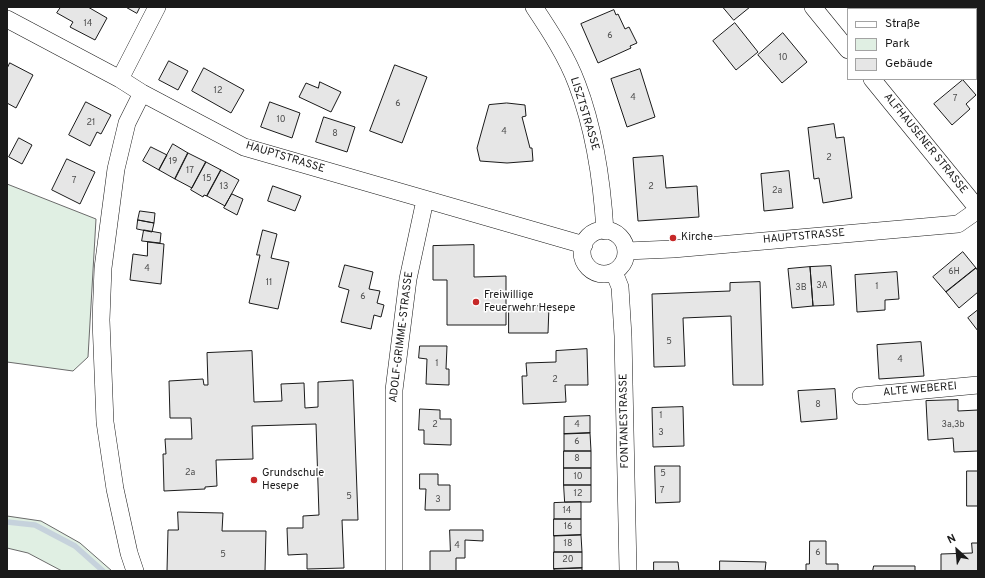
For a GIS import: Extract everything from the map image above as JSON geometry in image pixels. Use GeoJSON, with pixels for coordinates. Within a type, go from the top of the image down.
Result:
{"type":"FeatureCollection","features":[{"type":"Feature","properties":{"kind":"street"},"geometry":{"type":"LineString","coordinates":[[120,80],[157,7]]}},
{"type":"Feature","properties":{"kind":"street","name":"LISZTSTRASSE"},"geometry":{"type":"LineString","coordinates":[[534,7],[552,34],[577,84],[593,135],[602,187],[605,231]]}},
{"type":"Feature","properties":{"kind":"street"},"geometry":{"type":"LineString","coordinates":[[813,7],[847,49]]}},
{"type":"Feature","properties":{"kind":"street","name":"HAUPTSTRASSE"},"geometry":{"type":"LineString","coordinates":[[7,19],[120,80],[142,94],[244,147],[584,245]]}},
{"type":"Feature","properties":{"kind":"street","name":"ALFHAUSENER STRASSE"},"geometry":{"type":"LineString","coordinates":[[873,80],[978,209]]}},
{"type":"Feature","properties":{"kind":"street"},"geometry":{"type":"LineString","coordinates":[[135,571],[129,553],[116,489],[106,422],[100,320],[103,268],[116,169],[127,122],[142,94]]}},
{"type":"Feature","properties":{"kind":"street","name":"ADOLF-GRIMME-STRASSE"},"geometry":{"type":"LineString","coordinates":[[394,571],[394,390],[408,279],[425,200]]}},
{"type":"Feature","properties":{"kind":"street","name":"HAUPTSTRASSE"},"geometry":{"type":"LineString","coordinates":[[626,251],[673,249],[958,224],[978,209]]}},
{"type":"Feature","properties":{"kind":"street"},"geometry":{"type":"LineString","coordinates":[[600,231],[605,231],[614,233],[620,237],[624,242],[626,256],[619,269],[605,274],[598,273],[586,265],[584,258],[584,245],[588,238],[594,234],[600,231]]}},
{"type":"Feature","properties":{"kind":"street","name":"FONTANESTRASSE"},"geometry":{"type":"LineString","coordinates":[[614,272],[621,292],[628,571]]}},
{"type":"Feature","properties":{"kind":"street","name":"ALTE WEBEREI"},"geometry":{"type":"LineString","coordinates":[[861,396],[978,385]]}},
{"type":"Feature","properties":{"kind":"green space"},"geometry":{"type":"Polygon","coordinates":[[[7,184],[96,219],[88,357],[73,371],[7,362],[7,184]]]}},
{"type":"Feature","properties":{"kind":"green space"},"geometry":{"type":"Polygon","coordinates":[[[7,516],[41,521],[80,543],[112,571],[62,571],[28,553],[7,548],[7,516]]]}},
{"type":"Feature","properties":{"kind":"building"},"geometry":{"type":"Polygon","coordinates":[[[61,7],[88,7],[107,18],[95,40],[70,27],[73,22],[57,13],[61,7]]]}},
{"type":"Feature","properties":{"kind":"building"},"geometry":{"type":"Polygon","coordinates":[[[126,7],[140,7],[137,13],[126,7]]]}},
{"type":"Feature","properties":{"kind":"building"},"geometry":{"type":"Polygon","coordinates":[[[723,7],[750,7],[734,20],[723,7]]]}},
{"type":"Feature","properties":{"kind":"building"},"geometry":{"type":"Polygon","coordinates":[[[614,10],[616,15],[618,14],[625,29],[629,27],[637,43],[630,46],[631,48],[598,63],[581,24],[614,10]]]}},
{"type":"Feature","properties":{"kind":"building"},"geometry":{"type":"Polygon","coordinates":[[[735,23],[758,52],[736,70],[713,41],[735,23]]]}},
{"type":"Feature","properties":{"kind":"building"},"geometry":{"type":"Polygon","coordinates":[[[783,33],[807,62],[782,83],[758,55],[783,33]]]}},
{"type":"Feature","properties":{"kind":"building"},"geometry":{"type":"Polygon","coordinates":[[[169,61],[188,71],[178,90],[159,80],[169,61]]]}},
{"type":"Feature","properties":{"kind":"building"},"geometry":{"type":"Polygon","coordinates":[[[10,63],[33,75],[16,108],[7,103],[7,69],[10,63]]]}},
{"type":"Feature","properties":{"kind":"building"},"geometry":{"type":"Polygon","coordinates":[[[395,65],[427,77],[402,143],[370,131],[395,65]]]}},
{"type":"Feature","properties":{"kind":"building"},"geometry":{"type":"Polygon","coordinates":[[[204,68],[244,90],[231,113],[192,91],[204,68]]]}},
{"type":"Feature","properties":{"kind":"building"},"geometry":{"type":"Polygon","coordinates":[[[640,69],[655,117],[627,127],[611,79],[640,69]]]}},
{"type":"Feature","properties":{"kind":"building"},"geometry":{"type":"Polygon","coordinates":[[[963,80],[976,95],[966,104],[970,109],[952,125],[934,104],[963,80]]]}},
{"type":"Feature","properties":{"kind":"building"},"geometry":{"type":"Polygon","coordinates":[[[320,82],[341,92],[331,112],[299,97],[306,83],[318,88],[320,82]]]}},
{"type":"Feature","properties":{"kind":"building"},"geometry":{"type":"Polygon","coordinates":[[[86,102],[111,115],[101,134],[97,132],[90,146],[69,135],[86,102]]]}},
{"type":"Feature","properties":{"kind":"building"},"geometry":{"type":"Polygon","coordinates":[[[270,102],[300,113],[292,138],[261,127],[270,102]]]}},
{"type":"Feature","properties":{"kind":"building"},"geometry":{"type":"Polygon","coordinates":[[[507,103],[525,105],[526,116],[522,117],[530,148],[532,148],[533,161],[507,163],[480,161],[477,148],[489,105],[507,103]]]}},
{"type":"Feature","properties":{"kind":"building"},"geometry":{"type":"Polygon","coordinates":[[[324,117],[355,127],[347,152],[316,142],[324,117]]]}},
{"type":"Feature","properties":{"kind":"building"},"geometry":{"type":"Polygon","coordinates":[[[834,124],[836,138],[844,137],[852,198],[823,203],[819,178],[814,179],[808,128],[834,124]]]}},
{"type":"Feature","properties":{"kind":"building"},"geometry":{"type":"Polygon","coordinates":[[[19,138],[32,145],[22,164],[9,157],[19,138]]]}},
{"type":"Feature","properties":{"kind":"building"},"geometry":{"type":"Polygon","coordinates":[[[173,144],[188,153],[175,179],[159,170],[173,144]]]}},
{"type":"Feature","properties":{"kind":"building"},"geometry":{"type":"Polygon","coordinates":[[[151,147],[167,155],[159,170],[143,161],[151,147]]]}},
{"type":"Feature","properties":{"kind":"building"},"geometry":{"type":"Polygon","coordinates":[[[188,153],[206,162],[192,188],[175,179],[188,153]]]}},
{"type":"Feature","properties":{"kind":"building"},"geometry":{"type":"Polygon","coordinates":[[[663,156],[666,188],[697,186],[699,217],[638,221],[633,158],[663,156]]]}},
{"type":"Feature","properties":{"kind":"building"},"geometry":{"type":"Polygon","coordinates":[[[67,159],[95,172],[80,204],[52,190],[67,159]]]}},
{"type":"Feature","properties":{"kind":"building"},"geometry":{"type":"Polygon","coordinates":[[[206,162],[221,170],[207,196],[204,195],[203,197],[191,190],[206,162]]]}},
{"type":"Feature","properties":{"kind":"building"},"geometry":{"type":"Polygon","coordinates":[[[221,170],[239,180],[225,206],[207,196],[221,170]]]}},
{"type":"Feature","properties":{"kind":"building"},"geometry":{"type":"Polygon","coordinates":[[[789,171],[793,208],[764,211],[761,174],[789,171]]]}},
{"type":"Feature","properties":{"kind":"building"},"geometry":{"type":"Polygon","coordinates":[[[273,186],[301,196],[295,211],[268,201],[273,186]]]}},
{"type":"Feature","properties":{"kind":"building"},"geometry":{"type":"Polygon","coordinates":[[[232,194],[243,199],[237,215],[224,208],[232,194]]]}},
{"type":"Feature","properties":{"kind":"building"},"geometry":{"type":"Polygon","coordinates":[[[140,211],[155,213],[154,223],[138,220],[140,211]]]}},
{"type":"Feature","properties":{"kind":"building"},"geometry":{"type":"Polygon","coordinates":[[[138,220],[154,223],[152,232],[137,229],[138,220]]]}},
{"type":"Feature","properties":{"kind":"building"},"geometry":{"type":"Polygon","coordinates":[[[144,230],[161,233],[160,243],[142,241],[144,230]]]}},
{"type":"Feature","properties":{"kind":"building"},"geometry":{"type":"Polygon","coordinates":[[[263,230],[277,234],[271,258],[289,262],[278,309],[249,303],[260,255],[257,255],[263,230]]]}},
{"type":"Feature","properties":{"kind":"building"},"geometry":{"type":"Polygon","coordinates":[[[148,242],[164,244],[161,284],[130,280],[133,254],[147,256],[148,242]]]}},
{"type":"Feature","properties":{"kind":"building","name":"Freiwillige Feuerwehr Hesepe"},"geometry":{"type":"Polygon","coordinates":[[[474,245],[474,277],[506,276],[506,325],[447,325],[447,280],[433,280],[433,246],[474,245]]]}},
{"type":"Feature","properties":{"kind":"building"},"geometry":{"type":"Polygon","coordinates":[[[963,252],[976,268],[946,292],[933,277],[963,252]]]}},
{"type":"Feature","properties":{"kind":"building"},"geometry":{"type":"Polygon","coordinates":[[[345,265],[373,272],[369,289],[380,291],[377,303],[384,305],[381,317],[374,315],[371,329],[341,322],[349,290],[339,287],[345,265]]]}},
{"type":"Feature","properties":{"kind":"building"},"geometry":{"type":"Polygon","coordinates":[[[831,266],[834,305],[813,306],[810,267],[831,266]]]}},
{"type":"Feature","properties":{"kind":"building"},"geometry":{"type":"Polygon","coordinates":[[[810,267],[813,306],[792,308],[788,269],[810,267]]]}},
{"type":"Feature","properties":{"kind":"building"},"geometry":{"type":"Polygon","coordinates":[[[976,268],[978,271],[978,292],[959,308],[946,292],[976,268]]]}},
{"type":"Feature","properties":{"kind":"building"},"geometry":{"type":"Polygon","coordinates":[[[897,272],[899,299],[885,300],[885,310],[857,312],[855,275],[897,272]]]}},
{"type":"Feature","properties":{"kind":"building"},"geometry":{"type":"Polygon","coordinates":[[[760,282],[763,385],[733,385],[731,316],[683,318],[685,366],[654,367],[652,294],[730,291],[730,283],[760,282]]]}},
{"type":"Feature","properties":{"kind":"building"},"geometry":{"type":"Polygon","coordinates":[[[509,305],[549,306],[548,333],[509,333],[509,305]]]}},
{"type":"Feature","properties":{"kind":"building"},"geometry":{"type":"Polygon","coordinates":[[[978,310],[978,331],[968,318],[978,310]]]}},
{"type":"Feature","properties":{"kind":"building"},"geometry":{"type":"Polygon","coordinates":[[[921,342],[924,376],[879,379],[877,345],[921,342]]]}},
{"type":"Feature","properties":{"kind":"building"},"geometry":{"type":"Polygon","coordinates":[[[420,346],[447,346],[446,369],[449,369],[449,385],[426,384],[427,359],[419,358],[420,346]]]}},
{"type":"Feature","properties":{"kind":"building"},"geometry":{"type":"Polygon","coordinates":[[[587,349],[588,385],[565,385],[566,402],[523,404],[522,376],[527,376],[526,363],[556,362],[556,351],[587,349]]]}},
{"type":"Feature","properties":{"kind":"building"},"geometry":{"type":"Polygon","coordinates":[[[252,351],[254,402],[282,401],[281,384],[304,383],[305,408],[318,407],[318,382],[353,380],[358,520],[342,520],[344,568],[307,569],[307,554],[288,555],[287,528],[303,528],[303,516],[319,515],[316,424],[252,426],[253,459],[216,460],[217,486],[205,487],[205,489],[164,491],[163,454],[166,454],[165,439],[192,439],[191,418],[170,418],[169,381],[203,379],[204,385],[208,385],[207,353],[252,351]]]}},
{"type":"Feature","properties":{"kind":"building"},"geometry":{"type":"Polygon","coordinates":[[[835,389],[837,419],[801,422],[798,391],[835,389]]]}},
{"type":"Feature","properties":{"kind":"building"},"geometry":{"type":"Polygon","coordinates":[[[958,400],[958,411],[978,410],[978,451],[954,452],[953,438],[928,440],[926,401],[958,400]]]}},
{"type":"Feature","properties":{"kind":"building"},"geometry":{"type":"Polygon","coordinates":[[[683,407],[684,446],[653,447],[652,408],[683,407]]]}},
{"type":"Feature","properties":{"kind":"building"},"geometry":{"type":"Polygon","coordinates":[[[420,409],[440,410],[440,419],[451,419],[451,445],[424,444],[424,430],[419,430],[420,409]]]}},
{"type":"Feature","properties":{"kind":"building"},"geometry":{"type":"Polygon","coordinates":[[[590,416],[590,433],[564,434],[564,417],[590,416]]]}},
{"type":"Feature","properties":{"kind":"building"},"geometry":{"type":"Polygon","coordinates":[[[590,433],[591,451],[564,451],[564,434],[590,433]]]}},
{"type":"Feature","properties":{"kind":"building"},"geometry":{"type":"Polygon","coordinates":[[[564,451],[591,451],[591,468],[564,468],[564,451]]]}},
{"type":"Feature","properties":{"kind":"building"},"geometry":{"type":"Polygon","coordinates":[[[655,466],[680,466],[680,502],[656,503],[655,466]]]}},
{"type":"Feature","properties":{"kind":"building"},"geometry":{"type":"Polygon","coordinates":[[[564,468],[591,468],[591,485],[564,485],[564,468]]]}},
{"type":"Feature","properties":{"kind":"building"},"geometry":{"type":"Polygon","coordinates":[[[967,471],[978,471],[978,506],[967,506],[967,471]]]}},
{"type":"Feature","properties":{"kind":"building"},"geometry":{"type":"Polygon","coordinates":[[[420,474],[438,474],[438,485],[450,485],[450,510],[425,510],[426,489],[420,489],[420,474]]]}},
{"type":"Feature","properties":{"kind":"building"},"geometry":{"type":"Polygon","coordinates":[[[564,485],[591,485],[591,502],[565,502],[564,485]]]}},
{"type":"Feature","properties":{"kind":"building"},"geometry":{"type":"Polygon","coordinates":[[[581,502],[581,519],[554,519],[554,503],[581,502]]]}},
{"type":"Feature","properties":{"kind":"building"},"geometry":{"type":"Polygon","coordinates":[[[178,512],[223,513],[222,531],[266,531],[265,571],[167,571],[168,530],[178,530],[178,512]]]}},
{"type":"Feature","properties":{"kind":"building"},"geometry":{"type":"Polygon","coordinates":[[[554,519],[581,519],[581,535],[554,536],[554,519]]]}},
{"type":"Feature","properties":{"kind":"building"},"geometry":{"type":"Polygon","coordinates":[[[450,530],[483,530],[483,541],[465,540],[465,558],[456,558],[456,571],[430,571],[430,551],[450,551],[450,530]]]}},
{"type":"Feature","properties":{"kind":"building"},"geometry":{"type":"Polygon","coordinates":[[[581,535],[582,552],[554,552],[554,536],[581,535]]]}},
{"type":"Feature","properties":{"kind":"building"},"geometry":{"type":"Polygon","coordinates":[[[810,541],[826,541],[826,564],[838,564],[838,571],[806,571],[806,564],[809,564],[810,541]]]}},
{"type":"Feature","properties":{"kind":"building"},"geometry":{"type":"Polygon","coordinates":[[[972,543],[978,543],[978,571],[941,571],[941,554],[972,553],[972,543]]]}},
{"type":"Feature","properties":{"kind":"building"},"geometry":{"type":"Polygon","coordinates":[[[554,552],[582,552],[582,568],[554,569],[554,552]]]}},
{"type":"Feature","properties":{"kind":"building"},"geometry":{"type":"Polygon","coordinates":[[[720,561],[766,562],[765,571],[720,571],[720,561]]]}},
{"type":"Feature","properties":{"kind":"building"},"geometry":{"type":"Polygon","coordinates":[[[654,562],[678,562],[679,571],[654,571],[654,562]]]}},
{"type":"Feature","properties":{"kind":"building"},"geometry":{"type":"Polygon","coordinates":[[[874,566],[915,566],[915,571],[873,571],[874,566]]]}},
{"type":"Feature","properties":{"kind":"building"},"geometry":{"type":"Polygon","coordinates":[[[582,568],[582,571],[554,571],[554,569],[582,568]]]}},
{"type":"Feature","properties":{"kind":"waterway"},"geometry":{"type":"LineString","coordinates":[[7,522],[35,525],[75,546],[103,571]]}},
{"type":"Feature","properties":{"kind":"place","name":"Kirche"},"geometry":{"type":"Point","coordinates":[673,238]}},
{"type":"Feature","properties":{"kind":"place","name":"Freiwillige Feuerwehr Hesepe"},"geometry":{"type":"Point","coordinates":[476,302]}},
{"type":"Feature","properties":{"kind":"place","name":"Grundschule Hesepe"},"geometry":{"type":"Point","coordinates":[254,480]}}]}
